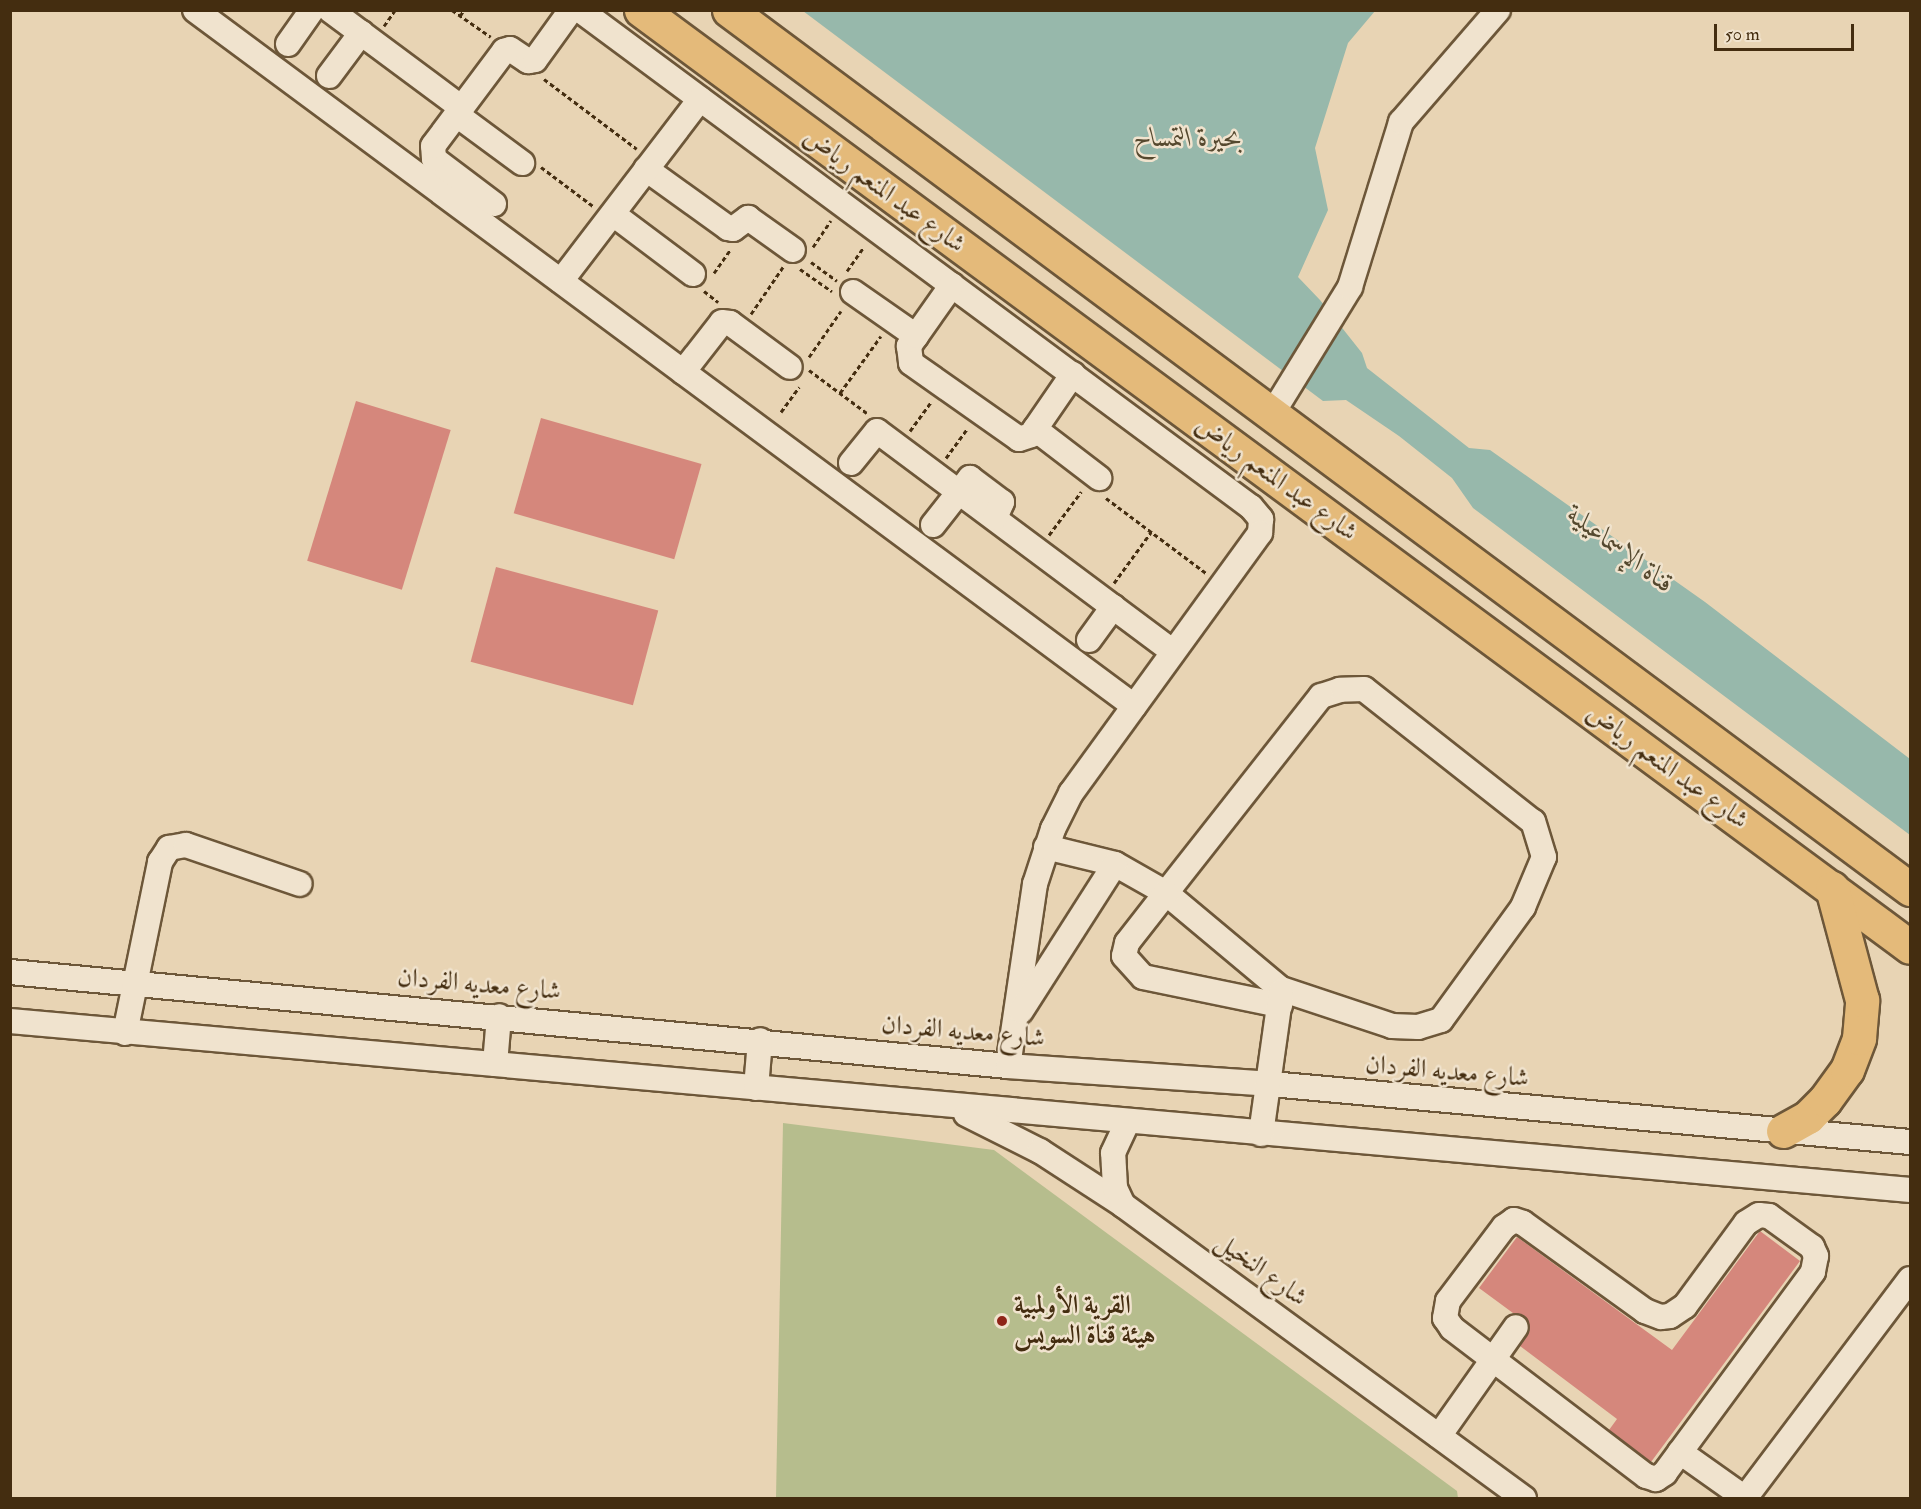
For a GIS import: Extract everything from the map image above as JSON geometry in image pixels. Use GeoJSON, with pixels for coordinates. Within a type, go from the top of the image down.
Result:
{"type":"FeatureCollection","features":[{"type":"Feature","properties":{"kind":"highway","name":"شارع عبد المنعم رياض"},"geometry":{"type":"LineString","coordinates":[[641,10],[1911,948]]}},
{"type":"Feature","properties":{"kind":"highway","name":"شارع عبد المنعم رياض"},"geometry":{"type":"LineString","coordinates":[[729,10],[1911,890]]}},
{"type":"Feature","properties":{"kind":"highway"},"geometry":{"type":"LineString","coordinates":[[1313,507],[1343,467]]}},
{"type":"Feature","properties":{"kind":"highway"},"geometry":{"type":"LineString","coordinates":[[1783,1131],[1808,1117],[1825,1100],[1847,1070],[1859,1038],[1862,1000],[1832,888]]}},
{"type":"Feature","properties":{"kind":"street"},"geometry":{"type":"LineString","coordinates":[[195,10],[1134,706]]}},
{"type":"Feature","properties":{"kind":"street"},"geometry":{"type":"LineString","coordinates":[[288,44],[312,10]]}},
{"type":"Feature","properties":{"kind":"street"},"geometry":{"type":"LineString","coordinates":[[330,10],[460,111],[522,163]]}},
{"type":"Feature","properties":{"kind":"street"},"geometry":{"type":"LineString","coordinates":[[494,204],[432,156],[433,146],[507,49],[532,61],[571,10]]}},
{"type":"Feature","properties":{"kind":"street"},"geometry":{"type":"LineString","coordinates":[[580,10],[1257,512],[1260,533],[1071,794],[1046,847],[1032,903],[1008,1066]]}},
{"type":"Feature","properties":{"kind":"street"},"geometry":{"type":"LineString","coordinates":[[1272,414],[1350,287],[1401,122],[1498,10]]}},
{"type":"Feature","properties":{"kind":"street"},"geometry":{"type":"LineString","coordinates":[[329,76],[361,33]]}},
{"type":"Feature","properties":{"kind":"street"},"geometry":{"type":"LineString","coordinates":[[561,281],[700,99]]}},
{"type":"Feature","properties":{"kind":"street"},"geometry":{"type":"LineString","coordinates":[[650,165],[728,228],[733,229],[748,218],[796,260]]}},
{"type":"Feature","properties":{"kind":"street"},"geometry":{"type":"LineString","coordinates":[[613,213],[693,274]]}},
{"type":"Feature","properties":{"kind":"street"},"geometry":{"type":"LineString","coordinates":[[952,285],[912,341],[911,363],[1019,439],[1035,429],[1072,374]]}},
{"type":"Feature","properties":{"kind":"street"},"geometry":{"type":"LineString","coordinates":[[842,293],[912,341]]}},
{"type":"Feature","properties":{"kind":"street"},"geometry":{"type":"LineString","coordinates":[[683,372],[722,322],[730,323],[801,368]]}},
{"type":"Feature","properties":{"kind":"street"},"geometry":{"type":"LineString","coordinates":[[1035,429],[1094,484]]}},
{"type":"Feature","properties":{"kind":"street"},"geometry":{"type":"LineString","coordinates":[[850,463],[875,431],[1173,652]]}},
{"type":"Feature","properties":{"kind":"street"},"geometry":{"type":"LineString","coordinates":[[933,525],[958,491]]}},
{"type":"Feature","properties":{"kind":"street"},"geometry":{"type":"LineString","coordinates":[[1089,640],[1108,603]]}},
{"type":"Feature","properties":{"kind":"street"},"geometry":{"type":"LineString","coordinates":[[1364,689],[1533,822],[1544,857],[1523,907],[1441,1020],[1418,1027],[1392,1026],[1280,997],[1143,977],[1131,968],[1124,956],[1127,943],[1166,893],[1321,696],[1340,690],[1364,689]]}},
{"type":"Feature","properties":{"kind":"street"},"geometry":{"type":"LineString","coordinates":[[125,1033],[133,983],[160,862],[169,848],[186,845],[300,884]]}},
{"type":"Feature","properties":{"kind":"street"},"geometry":{"type":"LineString","coordinates":[[1046,847],[1115,864],[1166,893],[1280,997]]}},
{"type":"Feature","properties":{"kind":"street"},"geometry":{"type":"LineString","coordinates":[[1012,1028],[1035,984],[1115,864]]}},
{"type":"Feature","properties":{"kind":"street","name":"شارع معديه الفردان"},"geometry":{"type":"LineString","coordinates":[[10,972],[760,1040],[1008,1066],[1271,1084],[1911,1142]]}},
{"type":"Feature","properties":{"kind":"street"},"geometry":{"type":"LineString","coordinates":[[1261,1134],[1271,1084],[1280,997]]}},
{"type":"Feature","properties":{"kind":"street"},"geometry":{"type":"LineString","coordinates":[[495,1064],[499,1016]]}},
{"type":"Feature","properties":{"kind":"street"},"geometry":{"type":"LineString","coordinates":[[10,1021],[756,1088],[952,1108],[1128,1121],[1911,1190]]}},
{"type":"Feature","properties":{"kind":"street"},"geometry":{"type":"LineString","coordinates":[[756,1088],[760,1040]]}},
{"type":"Feature","properties":{"kind":"street","name":"شارع النخيل"},"geometry":{"type":"LineString","coordinates":[[952,1108],[1040,1151],[1123,1205],[1524,1498]]}},
{"type":"Feature","properties":{"kind":"street"},"geometry":{"type":"LineString","coordinates":[[1123,1205],[1115,1188],[1112,1162],[1119,1136],[1128,1121]]}},
{"type":"Feature","properties":{"kind":"street"},"geometry":{"type":"LineString","coordinates":[[1759,1215],[1769,1216],[1812,1247],[1816,1256],[1813,1272],[1680,1452],[1661,1477],[1651,1479],[1452,1328],[1444,1312],[1508,1223],[1523,1223],[1645,1311],[1661,1317],[1670,1316],[1685,1306],[1746,1223],[1759,1215]]}},
{"type":"Feature","properties":{"kind":"street"},"geometry":{"type":"LineString","coordinates":[[1680,1452],[1745,1498],[1911,1279]]}},
{"type":"Feature","properties":{"kind":"street"},"geometry":{"type":"LineString","coordinates":[[1439,1436],[1516,1327]]}},
{"type":"Feature","properties":{"kind":"path"},"geometry":{"type":"LineString","coordinates":[[452,10],[507,49]]}},
{"type":"Feature","properties":{"kind":"path"},"geometry":{"type":"LineString","coordinates":[[460,16],[464,10]]}},
{"type":"Feature","properties":{"kind":"path"},"geometry":{"type":"LineString","coordinates":[[532,61],[538,75],[650,165]]}},
{"type":"Feature","properties":{"kind":"path"},"geometry":{"type":"LineString","coordinates":[[745,323],[842,204]]}},
{"type":"Feature","properties":{"kind":"path"},"geometry":{"type":"LineString","coordinates":[[781,412],[801,368],[876,229]]}},
{"type":"Feature","properties":{"kind":"path"},"geometry":{"type":"LineString","coordinates":[[796,260],[842,293]]}},
{"type":"Feature","properties":{"kind":"path"},"geometry":{"type":"LineString","coordinates":[[796,260],[842,293]]}},
{"type":"Feature","properties":{"kind":"path"},"geometry":{"type":"LineString","coordinates":[[840,393],[886,330],[912,341]]}},
{"type":"Feature","properties":{"kind":"path"},"geometry":{"type":"LineString","coordinates":[[898,447],[943,386]]}},
{"type":"Feature","properties":{"kind":"path"},"geometry":{"type":"LineString","coordinates":[[935,474],[980,412]]}},
{"type":"Feature","properties":{"kind":"path"},"geometry":{"type":"LineString","coordinates":[[1037,550],[1094,484],[1151,532],[1222,585]]}},
{"type":"Feature","properties":{"kind":"path"},"geometry":{"type":"LineString","coordinates":[[1108,603],[1151,532]]}},
{"type":"Feature","properties":{"kind":"green space","name":"القرية الأولمبية هيئة قناة السويس"},"geometry":{"type":"Polygon","coordinates":[[[783,1123],[994,1150],[1457,1491],[1458,1498],[776,1498],[783,1123]]]}},
{"type":"Feature","properties":{"kind":"water","name":"بحيرة التمساح"},"geometry":{"type":"Polygon","coordinates":[[[803,11],[1375,11],[1348,43],[1315,148],[1328,210],[1298,277],[1320,300],[1362,353],[1367,368],[1469,448],[1490,450],[1705,602],[1910,759],[1910,835],[1473,508],[1452,478],[1399,436],[1346,400],[1323,401],[803,11]]]}},
{"type":"Feature","properties":{"kind":"building"},"geometry":{"type":"Polygon","coordinates":[[[356,401],[451,430],[402,590],[307,561],[356,401]]]}},
{"type":"Feature","properties":{"kind":"building"},"geometry":{"type":"Polygon","coordinates":[[[541,418],[702,464],[674,559],[514,513],[541,418]]]}},
{"type":"Feature","properties":{"kind":"building"},"geometry":{"type":"Polygon","coordinates":[[[496,567],[658,610],[633,705],[471,662],[496,567]]]}},
{"type":"Feature","properties":{"kind":"building"},"geometry":{"type":"Polygon","coordinates":[[[1760,1231],[1800,1261],[1651,1462],[1609,1430],[1617,1419],[1520,1346],[1530,1329],[1525,1316],[1513,1313],[1479,1288],[1517,1237],[1672,1350],[1760,1231]]]}},
{"type":"Feature","properties":{"kind":"place","name":"القرية الأولمبية هيئة قناة السويس"},"geometry":{"type":"Point","coordinates":[1002,1321]}},
{"type":"Feature","properties":{"kind":"water label","name":"قناة الإسماعيلية"},"geometry":{"type":"Point","coordinates":[1621,549]}}]}
